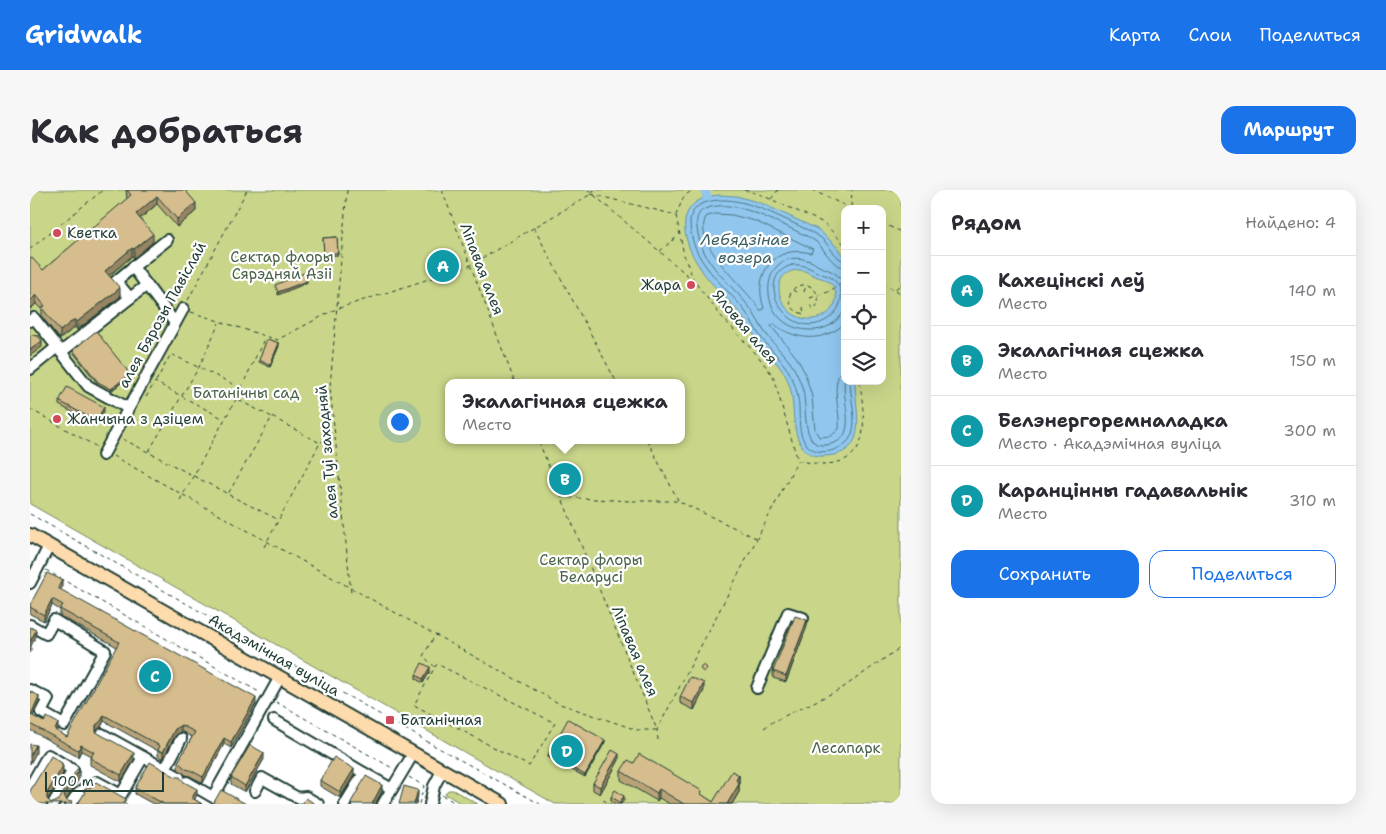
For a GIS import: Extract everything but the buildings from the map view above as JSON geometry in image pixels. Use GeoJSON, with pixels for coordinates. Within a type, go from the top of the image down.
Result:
{"type":"FeatureCollection","features":[{"type":"Feature","properties":{"kind":"main road","name":"Акадэмічная вуліца"},"geometry":{"type":"LineString","coordinates":[[30,535],[502,804]]}},
{"type":"Feature","properties":{"kind":"street"},"geometry":{"type":"LineString","coordinates":[[130,298],[116,281],[167,240]]}},
{"type":"Feature","properties":{"kind":"street"},"geometry":{"type":"LineString","coordinates":[[133,267],[175,323]]}},
{"type":"Feature","properties":{"kind":"street"},"geometry":{"type":"LineString","coordinates":[[30,369],[147,286]]}},
{"type":"Feature","properties":{"kind":"street","name":"алея Бярозы Павіслай"},"geometry":{"type":"LineString","coordinates":[[104,453],[183,309]]}},
{"type":"Feature","properties":{"kind":"street"},"geometry":{"type":"LineString","coordinates":[[30,321],[34,318],[88,386],[128,408]]}},
{"type":"Feature","properties":{"kind":"street"},"geometry":{"type":"LineString","coordinates":[[30,584],[49,546]]}},
{"type":"Feature","properties":{"kind":"street"},"geometry":{"type":"LineString","coordinates":[[757,688],[788,613],[803,618]]}},
{"type":"Feature","properties":{"kind":"street"},"geometry":{"type":"LineString","coordinates":[[30,625],[46,634],[54,620],[106,651],[64,725],[41,712],[48,699],[30,690]]}},
{"type":"Feature","properties":{"kind":"street"},"geometry":{"type":"LineString","coordinates":[[102,734],[213,797],[270,698],[280,677]]}},
{"type":"Feature","properties":{"kind":"street"},"geometry":{"type":"LineString","coordinates":[[274,720],[392,789]]}},
{"type":"Feature","properties":{"kind":"street"},"geometry":{"type":"LineString","coordinates":[[165,769],[181,739]]}},
{"type":"Feature","properties":{"kind":"street"},"geometry":{"type":"LineString","coordinates":[[30,787],[48,754],[74,770],[53,804]]}},
{"type":"Feature","properties":{"kind":"street"},"geometry":{"type":"LineString","coordinates":[[383,804],[413,754]]}},
{"type":"Feature","properties":{"kind":"street"},"geometry":{"type":"LineString","coordinates":[[121,794],[143,757]]}},
{"type":"Feature","properties":{"kind":"street"},"geometry":{"type":"LineString","coordinates":[[430,804],[434,786],[442,771]]}},
{"type":"Feature","properties":{"kind":"street"},"geometry":{"type":"LineString","coordinates":[[345,804],[364,774]]}},
{"type":"Feature","properties":{"kind":"street"},"geometry":{"type":"LineString","coordinates":[[255,791],[262,778],[298,798],[306,797],[318,804]]}},
{"type":"Feature","properties":{"kind":"street"},"geometry":{"type":"LineString","coordinates":[[71,804],[74,798],[86,787],[98,782],[121,794],[127,804]]}},
{"type":"Feature","properties":{"kind":"path"},"geometry":{"type":"LineString","coordinates":[[30,249],[103,190]]}},
{"type":"Feature","properties":{"kind":"path","name":"алея Бярозы Павіслай"},"geometry":{"type":"LineString","coordinates":[[183,309],[247,190]]}},
{"type":"Feature","properties":{"kind":"path","name":"алея Туі заходняй"},"geometry":{"type":"LineString","coordinates":[[346,190],[330,387],[351,593]]}},
{"type":"Feature","properties":{"kind":"path","name":"Ліпавая алея"},"geometry":{"type":"LineString","coordinates":[[442,190],[513,379]]}},
{"type":"Feature","properties":{"kind":"path","name":"Яловая алея"},"geometry":{"type":"LineString","coordinates":[[588,190],[694,281],[721,316],[774,376],[798,461]]}},
{"type":"Feature","properties":{"kind":"path"},"geometry":{"type":"LineString","coordinates":[[183,309],[220,323],[277,340],[336,309],[470,266],[592,194],[594,190]]}},
{"type":"Feature","properties":{"kind":"path"},"geometry":{"type":"LineString","coordinates":[[592,194],[676,215],[684,196],[693,190]]}},
{"type":"Feature","properties":{"kind":"path"},"geometry":{"type":"LineString","coordinates":[[744,190],[771,199],[824,223],[841,240]]}},
{"type":"Feature","properties":{"kind":"path"},"geometry":{"type":"LineString","coordinates":[[771,199],[778,190]]}},
{"type":"Feature","properties":{"kind":"path"},"geometry":{"type":"LineString","coordinates":[[812,190],[844,205]]}},
{"type":"Feature","properties":{"kind":"path"},"geometry":{"type":"LineString","coordinates":[[851,205],[852,190]]}},
{"type":"Feature","properties":{"kind":"path","name":"Яловая алея"},"geometry":{"type":"LineString","coordinates":[[676,215],[684,255],[694,281]]}},
{"type":"Feature","properties":{"kind":"path"},"geometry":{"type":"LineString","coordinates":[[886,225],[901,232]]}},
{"type":"Feature","properties":{"kind":"path"},"geometry":{"type":"LineString","coordinates":[[534,228],[614,379]]}},
{"type":"Feature","properties":{"kind":"path"},"geometry":{"type":"LineString","coordinates":[[660,251],[679,236]]}},
{"type":"Feature","properties":{"kind":"path"},"geometry":{"type":"LineString","coordinates":[[896,290],[901,283]]}},
{"type":"Feature","properties":{"kind":"path"},"geometry":{"type":"LineString","coordinates":[[810,298],[828,292],[841,284]]}},
{"type":"Feature","properties":{"kind":"path"},"geometry":{"type":"LineString","coordinates":[[804,292],[806,285]]}},
{"type":"Feature","properties":{"kind":"path"},"geometry":{"type":"LineString","coordinates":[[803,306],[804,314],[796,312],[792,308],[789,299],[792,290],[798,286],[806,285],[814,289],[818,296],[814,310],[809,304]]}},
{"type":"Feature","properties":{"kind":"path"},"geometry":{"type":"LineString","coordinates":[[886,285],[901,294]]}},
{"type":"Feature","properties":{"kind":"path"},"geometry":{"type":"LineString","coordinates":[[792,290],[799,294]]}},
{"type":"Feature","properties":{"kind":"path"},"geometry":{"type":"LineString","coordinates":[[149,452],[200,367],[220,323]]}},
{"type":"Feature","properties":{"kind":"path"},"geometry":{"type":"LineString","coordinates":[[180,500],[236,399],[265,337]]}},
{"type":"Feature","properties":{"kind":"path"},"geometry":{"type":"LineString","coordinates":[[145,398],[171,354],[241,388]]}},
{"type":"Feature","properties":{"kind":"path"},"geometry":{"type":"LineString","coordinates":[[155,382],[225,419]]}},
{"type":"Feature","properties":{"kind":"path"},"geometry":{"type":"LineString","coordinates":[[30,409],[104,453],[560,704],[638,730],[657,730],[798,461],[826,464],[845,460],[860,445],[864,432],[860,385]]}},
{"type":"Feature","properties":{"kind":"path"},"geometry":{"type":"LineString","coordinates":[[236,399],[320,442]]}},
{"type":"Feature","properties":{"kind":"path"},"geometry":{"type":"LineString","coordinates":[[228,494],[272,416]]}},
{"type":"Feature","properties":{"kind":"path"},"geometry":{"type":"LineString","coordinates":[[114,435],[279,520]]}},
{"type":"Feature","properties":{"kind":"path"},"geometry":{"type":"LineString","coordinates":[[264,547],[320,442],[334,437]]}},
{"type":"Feature","properties":{"kind":"path","name":"Ліпавая алея"},"geometry":{"type":"LineString","coordinates":[[540,444],[657,730],[658,740]]}},
{"type":"Feature","properties":{"kind":"path"},"geometry":{"type":"LineString","coordinates":[[649,444],[678,500]]}},
{"type":"Feature","properties":{"kind":"path"},"geometry":{"type":"LineString","coordinates":[[560,497],[630,501],[678,500],[757,538]]}},
{"type":"Feature","properties":{"kind":"path"},"geometry":{"type":"LineString","coordinates":[[30,514],[427,742],[540,804]]}},
{"type":"Feature","properties":{"kind":"path"},"geometry":{"type":"LineString","coordinates":[[39,566],[424,786],[419,804]]}},
{"type":"Feature","properties":{"kind":"path"},"geometry":{"type":"LineString","coordinates":[[433,640],[423,656],[435,667]]}},
{"type":"Feature","properties":{"kind":"path"},"geometry":{"type":"LineString","coordinates":[[764,728],[774,721],[841,689],[901,647]]}},
{"type":"Feature","properties":{"kind":"path"},"geometry":{"type":"LineString","coordinates":[[437,664],[555,723],[529,766],[414,705],[435,667],[437,664]]}},
{"type":"Feature","properties":{"kind":"path"},"geometry":{"type":"LineString","coordinates":[[442,795],[457,804]]}},
{"type":"Feature","properties":{"kind":"path"},"geometry":{"type":"LineString","coordinates":[[603,800],[611,804]]}},
{"type":"Feature","properties":{"kind":"green space","name":"Батанічны сад"},"geometry":{"type":"Polygon","coordinates":[[[30,190],[901,190],[901,804],[555,804],[30,504],[30,190]]]}},
{"type":"Feature","properties":{"kind":"green space"},"geometry":{"type":"Polygon","coordinates":[[[448,790],[453,790],[478,804],[462,804],[445,794],[448,790]]]}},
{"type":"Feature","properties":{"kind":"water","name":"Лебядзінае возера"},"geometry":{"type":"Polygon","coordinates":[[[719,195],[736,196],[761,203],[819,230],[841,253],[841,385],[855,385],[858,417],[855,439],[849,448],[839,453],[817,456],[807,452],[800,443],[795,427],[791,391],[784,373],[760,344],[741,315],[703,273],[693,255],[685,232],[685,221],[688,212],[694,204],[704,198],[719,195]],[[797,270],[786,274],[781,281],[779,290],[781,299],[795,315],[806,319],[822,317],[830,311],[835,303],[836,292],[825,279],[797,270]]]}},
{"type":"Feature","properties":{"kind":"waterway"},"geometry":{"type":"LineString","coordinates":[[705,190],[707,197]]}},
{"type":"Feature","properties":{"kind":"place","name":"Кветка"},"geometry":{"type":"Point","coordinates":[57,233]}},
{"type":"Feature","properties":{"kind":"place","name":"Кахецінскі леў"},"geometry":{"type":"Point","coordinates":[443,266]}},
{"type":"Feature","properties":{"kind":"place","name":"Жара"},"geometry":{"type":"Point","coordinates":[691,285]}},
{"type":"Feature","properties":{"kind":"place","name":"Жанчына з дзіцем"},"geometry":{"type":"Point","coordinates":[57,419]}},
{"type":"Feature","properties":{"kind":"place","name":"Экалагічная сцежка"},"geometry":{"type":"Point","coordinates":[565,479]}},
{"type":"Feature","properties":{"kind":"place","name":"Белэнергоремналадка"},"geometry":{"type":"Point","coordinates":[155,676]}},
{"type":"Feature","properties":{"kind":"place","name":"Батанічная"},"geometry":{"type":"Point","coordinates":[390,720]}},
{"type":"Feature","properties":{"kind":"place","name":"Каранцінны гадавальнік"},"geometry":{"type":"Point","coordinates":[567,751]}},
{"type":"Feature","properties":{"kind":"park label","name":"Сектар флоры Сярэдняй Азіі"},"geometry":{"type":"Point","coordinates":[282,266]}},
{"type":"Feature","properties":{"kind":"park label","name":"Сектар флоры Беларусі"},"geometry":{"type":"Point","coordinates":[591,568]}},
{"type":"Feature","properties":{"kind":"park label","name":"Лесапарк"},"geometry":{"type":"Point","coordinates":[846,748]}}]}
